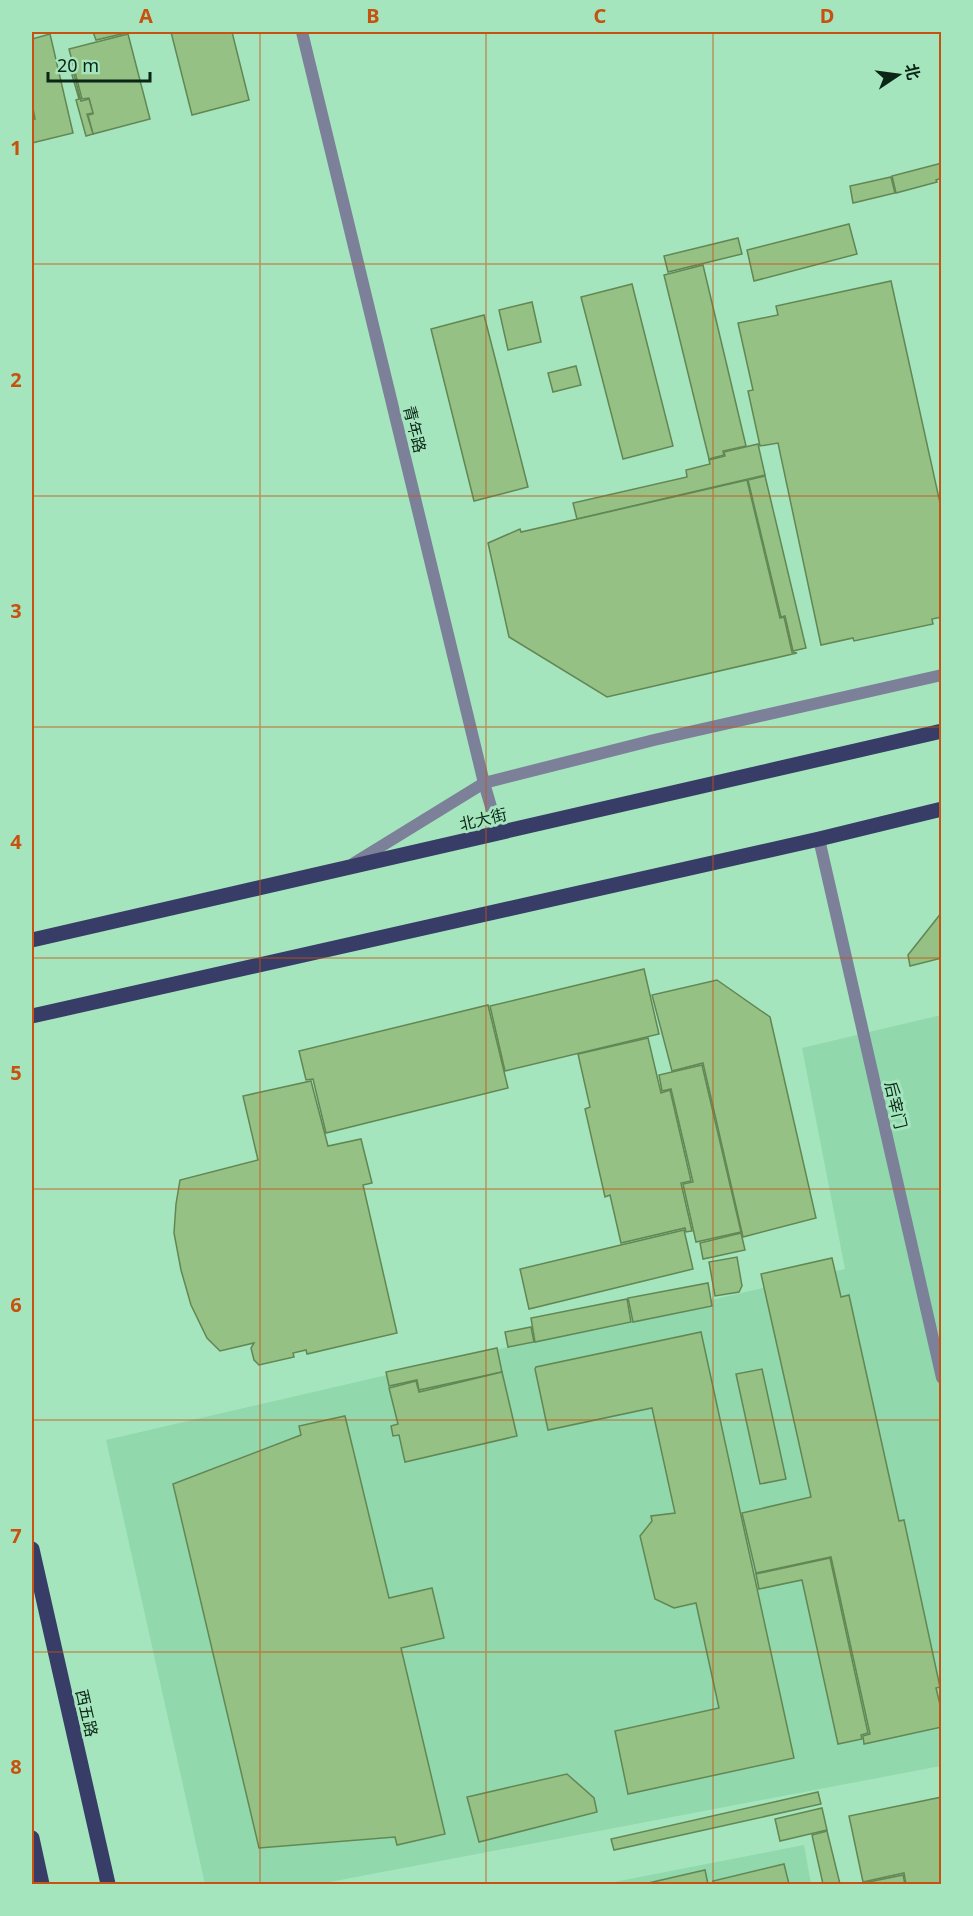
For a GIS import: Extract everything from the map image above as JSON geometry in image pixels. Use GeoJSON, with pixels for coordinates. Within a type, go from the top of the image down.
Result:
{"type":"FeatureCollection","features":[{"type":"Feature","properties":{"kind":"main road","name":"北大街"},"geometry":{"type":"LineString","coordinates":[[32,940],[942,730]]}},
{"type":"Feature","properties":{"kind":"main road"},"geometry":{"type":"LineString","coordinates":[[32,1016],[942,810]]}},
{"type":"Feature","properties":{"kind":"main road","name":"西五路"},"geometry":{"type":"LineString","coordinates":[[32,1549],[108,1884]]}},
{"type":"Feature","properties":{"kind":"main road"},"geometry":{"type":"LineString","coordinates":[[32,1838],[42,1884]]}},
{"type":"Feature","properties":{"kind":"street","name":"青年路"},"geometry":{"type":"LineString","coordinates":[[302,32],[484,783],[499,834]]}},
{"type":"Feature","properties":{"kind":"street"},"geometry":{"type":"LineString","coordinates":[[343,870],[484,783],[654,740],[942,675]]}},
{"type":"Feature","properties":{"kind":"street","name":"后宰门"},"geometry":{"type":"LineString","coordinates":[[819,839],[942,1378]]}},
{"type":"Feature","properties":{"kind":"shaded area"},"geometry":{"type":"Polygon","coordinates":[[[941,1015],[941,1766],[319,1884],[205,1884],[106,1440],[845,1269],[802,1048],[941,1015]]]}},
{"type":"Feature","properties":{"kind":"shaded area"},"geometry":{"type":"Polygon","coordinates":[[[804,1845],[811,1884],[604,1884],[804,1845]]]}},
{"type":"Feature","properties":{"kind":"building"},"geometry":{"type":"Polygon","coordinates":[[[93,32],[130,32],[96,40],[93,32]]]}},
{"type":"Feature","properties":{"kind":"building"},"geometry":{"type":"Polygon","coordinates":[[[171,32],[232,32],[249,100],[192,115],[171,32]]]}},
{"type":"Feature","properties":{"kind":"building"},"geometry":{"type":"Polygon","coordinates":[[[50,34],[73,133],[32,143],[32,120],[35,119],[32,103],[32,39],[50,34]]]}},
{"type":"Feature","properties":{"kind":"building"},"geometry":{"type":"Polygon","coordinates":[[[128,34],[150,119],[93,134],[88,115],[93,114],[89,98],[82,99],[69,49],[128,34]]]}},
{"type":"Feature","properties":{"kind":"building"},"geometry":{"type":"Polygon","coordinates":[[[74,74],[81,101],[89,99],[93,113],[87,114],[93,134],[86,136],[76,100],[79,99],[72,75],[74,74]]]}},
{"type":"Feature","properties":{"kind":"building"},"geometry":{"type":"Polygon","coordinates":[[[942,163],[942,178],[936,180],[937,182],[896,193],[892,176],[942,163]]]}},
{"type":"Feature","properties":{"kind":"building"},"geometry":{"type":"Polygon","coordinates":[[[891,177],[895,193],[853,203],[850,186],[891,177]]]}},
{"type":"Feature","properties":{"kind":"building"},"geometry":{"type":"Polygon","coordinates":[[[849,224],[857,254],[754,281],[747,250],[849,224]]]}},
{"type":"Feature","properties":{"kind":"building"},"geometry":{"type":"Polygon","coordinates":[[[738,238],[742,254],[668,272],[664,256],[738,238]]]}},
{"type":"Feature","properties":{"kind":"building"},"geometry":{"type":"Polygon","coordinates":[[[703,265],[746,446],[723,451],[724,455],[709,459],[664,275],[703,265]]]}},
{"type":"Feature","properties":{"kind":"building"},"geometry":{"type":"Polygon","coordinates":[[[891,281],[942,512],[942,617],[932,619],[933,624],[854,641],[853,638],[821,645],[778,443],[760,446],[748,391],[753,390],[738,323],[778,315],[776,306],[891,281]]]}},
{"type":"Feature","properties":{"kind":"building"},"geometry":{"type":"Polygon","coordinates":[[[632,284],[673,446],[623,459],[581,297],[632,284]]]}},
{"type":"Feature","properties":{"kind":"building"},"geometry":{"type":"Polygon","coordinates":[[[532,302],[541,342],[508,350],[499,310],[532,302]]]}},
{"type":"Feature","properties":{"kind":"building"},"geometry":{"type":"Polygon","coordinates":[[[484,315],[528,487],[474,501],[431,329],[484,315]]]}},
{"type":"Feature","properties":{"kind":"building"},"geometry":{"type":"Polygon","coordinates":[[[576,366],[581,385],[553,392],[548,373],[576,366]]]}},
{"type":"Feature","properties":{"kind":"building"},"geometry":{"type":"Polygon","coordinates":[[[758,444],[765,475],[577,519],[573,503],[687,477],[686,470],[710,464],[709,460],[725,456],[724,452],[758,444]]]}},
{"type":"Feature","properties":{"kind":"building"},"geometry":{"type":"Polygon","coordinates":[[[765,476],[806,648],[793,651],[785,616],[781,617],[748,480],[765,476]]]}},
{"type":"Feature","properties":{"kind":"building"},"geometry":{"type":"Polygon","coordinates":[[[747,480],[780,618],[784,617],[792,652],[797,653],[607,697],[509,637],[488,543],[520,529],[521,532],[747,480]]]}},
{"type":"Feature","properties":{"kind":"building"},"geometry":{"type":"Polygon","coordinates":[[[942,912],[942,958],[910,966],[908,955],[942,912]]]}},
{"type":"Feature","properties":{"kind":"building"},"geometry":{"type":"Polygon","coordinates":[[[644,969],[659,1034],[505,1071],[490,1006],[644,969]]]}},
{"type":"Feature","properties":{"kind":"building"},"geometry":{"type":"Polygon","coordinates":[[[717,980],[770,1017],[816,1218],[743,1237],[703,1063],[672,1071],[652,995],[717,980]]]}},
{"type":"Feature","properties":{"kind":"building"},"geometry":{"type":"Polygon","coordinates":[[[488,1005],[508,1088],[326,1133],[313,1079],[306,1080],[299,1051],[488,1005]]]}},
{"type":"Feature","properties":{"kind":"building"},"geometry":{"type":"Polygon","coordinates":[[[648,1038],[661,1093],[670,1090],[691,1181],[681,1183],[692,1231],[686,1232],[685,1228],[621,1243],[610,1195],[605,1197],[585,1109],[590,1107],[578,1054],[648,1038]]]}},
{"type":"Feature","properties":{"kind":"building"},"geometry":{"type":"Polygon","coordinates":[[[702,1065],[741,1232],[696,1242],[683,1184],[693,1182],[671,1089],[662,1091],[659,1075],[702,1065]]]}},
{"type":"Feature","properties":{"kind":"building"},"geometry":{"type":"Polygon","coordinates":[[[311,1081],[328,1146],[361,1139],[372,1183],[363,1185],[397,1333],[307,1354],[306,1350],[293,1353],[294,1357],[259,1365],[254,1360],[251,1348],[254,1343],[220,1351],[207,1338],[191,1305],[174,1233],[180,1180],[258,1160],[243,1096],[311,1081]]]}},
{"type":"Feature","properties":{"kind":"building"},"geometry":{"type":"Polygon","coordinates":[[[684,1230],[693,1269],[529,1309],[520,1269],[684,1230]]]}},
{"type":"Feature","properties":{"kind":"building"},"geometry":{"type":"Polygon","coordinates":[[[741,1233],[745,1250],[703,1259],[700,1243],[741,1233]]]}},
{"type":"Feature","properties":{"kind":"building"},"geometry":{"type":"Polygon","coordinates":[[[737,1257],[742,1286],[739,1292],[715,1296],[709,1262],[737,1257]]]}},
{"type":"Feature","properties":{"kind":"building"},"geometry":{"type":"Polygon","coordinates":[[[832,1258],[841,1297],[849,1295],[899,1521],[904,1520],[940,1687],[936,1688],[942,1713],[942,1727],[864,1744],[863,1736],[870,1734],[831,1557],[756,1573],[742,1513],[811,1497],[761,1274],[832,1258]]]}},
{"type":"Feature","properties":{"kind":"building"},"geometry":{"type":"Polygon","coordinates":[[[708,1283],[712,1306],[633,1322],[628,1298],[708,1283]]]}},
{"type":"Feature","properties":{"kind":"building"},"geometry":{"type":"Polygon","coordinates":[[[627,1299],[631,1322],[535,1342],[531,1318],[627,1299]]]}},
{"type":"Feature","properties":{"kind":"building"},"geometry":{"type":"Polygon","coordinates":[[[531,1327],[534,1342],[508,1347],[505,1332],[531,1327]]]}},
{"type":"Feature","properties":{"kind":"building"},"geometry":{"type":"Polygon","coordinates":[[[701,1332],[794,1758],[628,1794],[615,1731],[719,1708],[696,1603],[674,1608],[655,1599],[640,1536],[652,1521],[651,1516],[675,1513],[652,1408],[548,1430],[535,1369],[701,1332]]]}},
{"type":"Feature","properties":{"kind":"building"},"geometry":{"type":"Polygon","coordinates":[[[497,1348],[502,1372],[419,1390],[417,1380],[389,1386],[386,1372],[497,1348]]]}},
{"type":"Feature","properties":{"kind":"building"},"geometry":{"type":"Polygon","coordinates":[[[762,1369],[786,1479],[760,1484],[736,1374],[762,1369]]]}},
{"type":"Feature","properties":{"kind":"building"},"geometry":{"type":"Polygon","coordinates":[[[502,1372],[517,1436],[405,1462],[399,1435],[393,1436],[391,1426],[398,1424],[389,1388],[416,1381],[419,1392],[502,1372]]]}},
{"type":"Feature","properties":{"kind":"building"},"geometry":{"type":"Polygon","coordinates":[[[345,1416],[389,1598],[432,1588],[444,1638],[401,1648],[445,1834],[397,1845],[395,1837],[259,1848],[173,1484],[301,1435],[299,1426],[345,1416]]]}},
{"type":"Feature","properties":{"kind":"building"},"geometry":{"type":"Polygon","coordinates":[[[830,1558],[868,1733],[861,1735],[862,1739],[838,1744],[802,1580],[759,1589],[756,1574],[830,1558]]]}},
{"type":"Feature","properties":{"kind":"building"},"geometry":{"type":"Polygon","coordinates":[[[567,1774],[594,1798],[597,1812],[479,1842],[467,1797],[567,1774]]]}},
{"type":"Feature","properties":{"kind":"building"},"geometry":{"type":"Polygon","coordinates":[[[818,1792],[821,1804],[614,1850],[611,1839],[818,1792]]]}},
{"type":"Feature","properties":{"kind":"building"},"geometry":{"type":"Polygon","coordinates":[[[942,1797],[942,1884],[906,1884],[904,1873],[863,1882],[849,1816],[942,1797]]]}},
{"type":"Feature","properties":{"kind":"building"},"geometry":{"type":"Polygon","coordinates":[[[822,1808],[827,1830],[780,1841],[775,1819],[822,1808]]]}},
{"type":"Feature","properties":{"kind":"building"},"geometry":{"type":"Polygon","coordinates":[[[827,1831],[840,1884],[823,1884],[812,1835],[827,1831]]]}},
{"type":"Feature","properties":{"kind":"building"},"geometry":{"type":"Polygon","coordinates":[[[784,1864],[789,1884],[714,1884],[713,1881],[784,1864]]]}},
{"type":"Feature","properties":{"kind":"building"},"geometry":{"type":"Polygon","coordinates":[[[705,1870],[708,1884],[644,1884],[705,1870]]]}},
{"type":"Feature","properties":{"kind":"building"},"geometry":{"type":"Polygon","coordinates":[[[903,1875],[905,1884],[864,1883],[903,1875]]]}}]}
